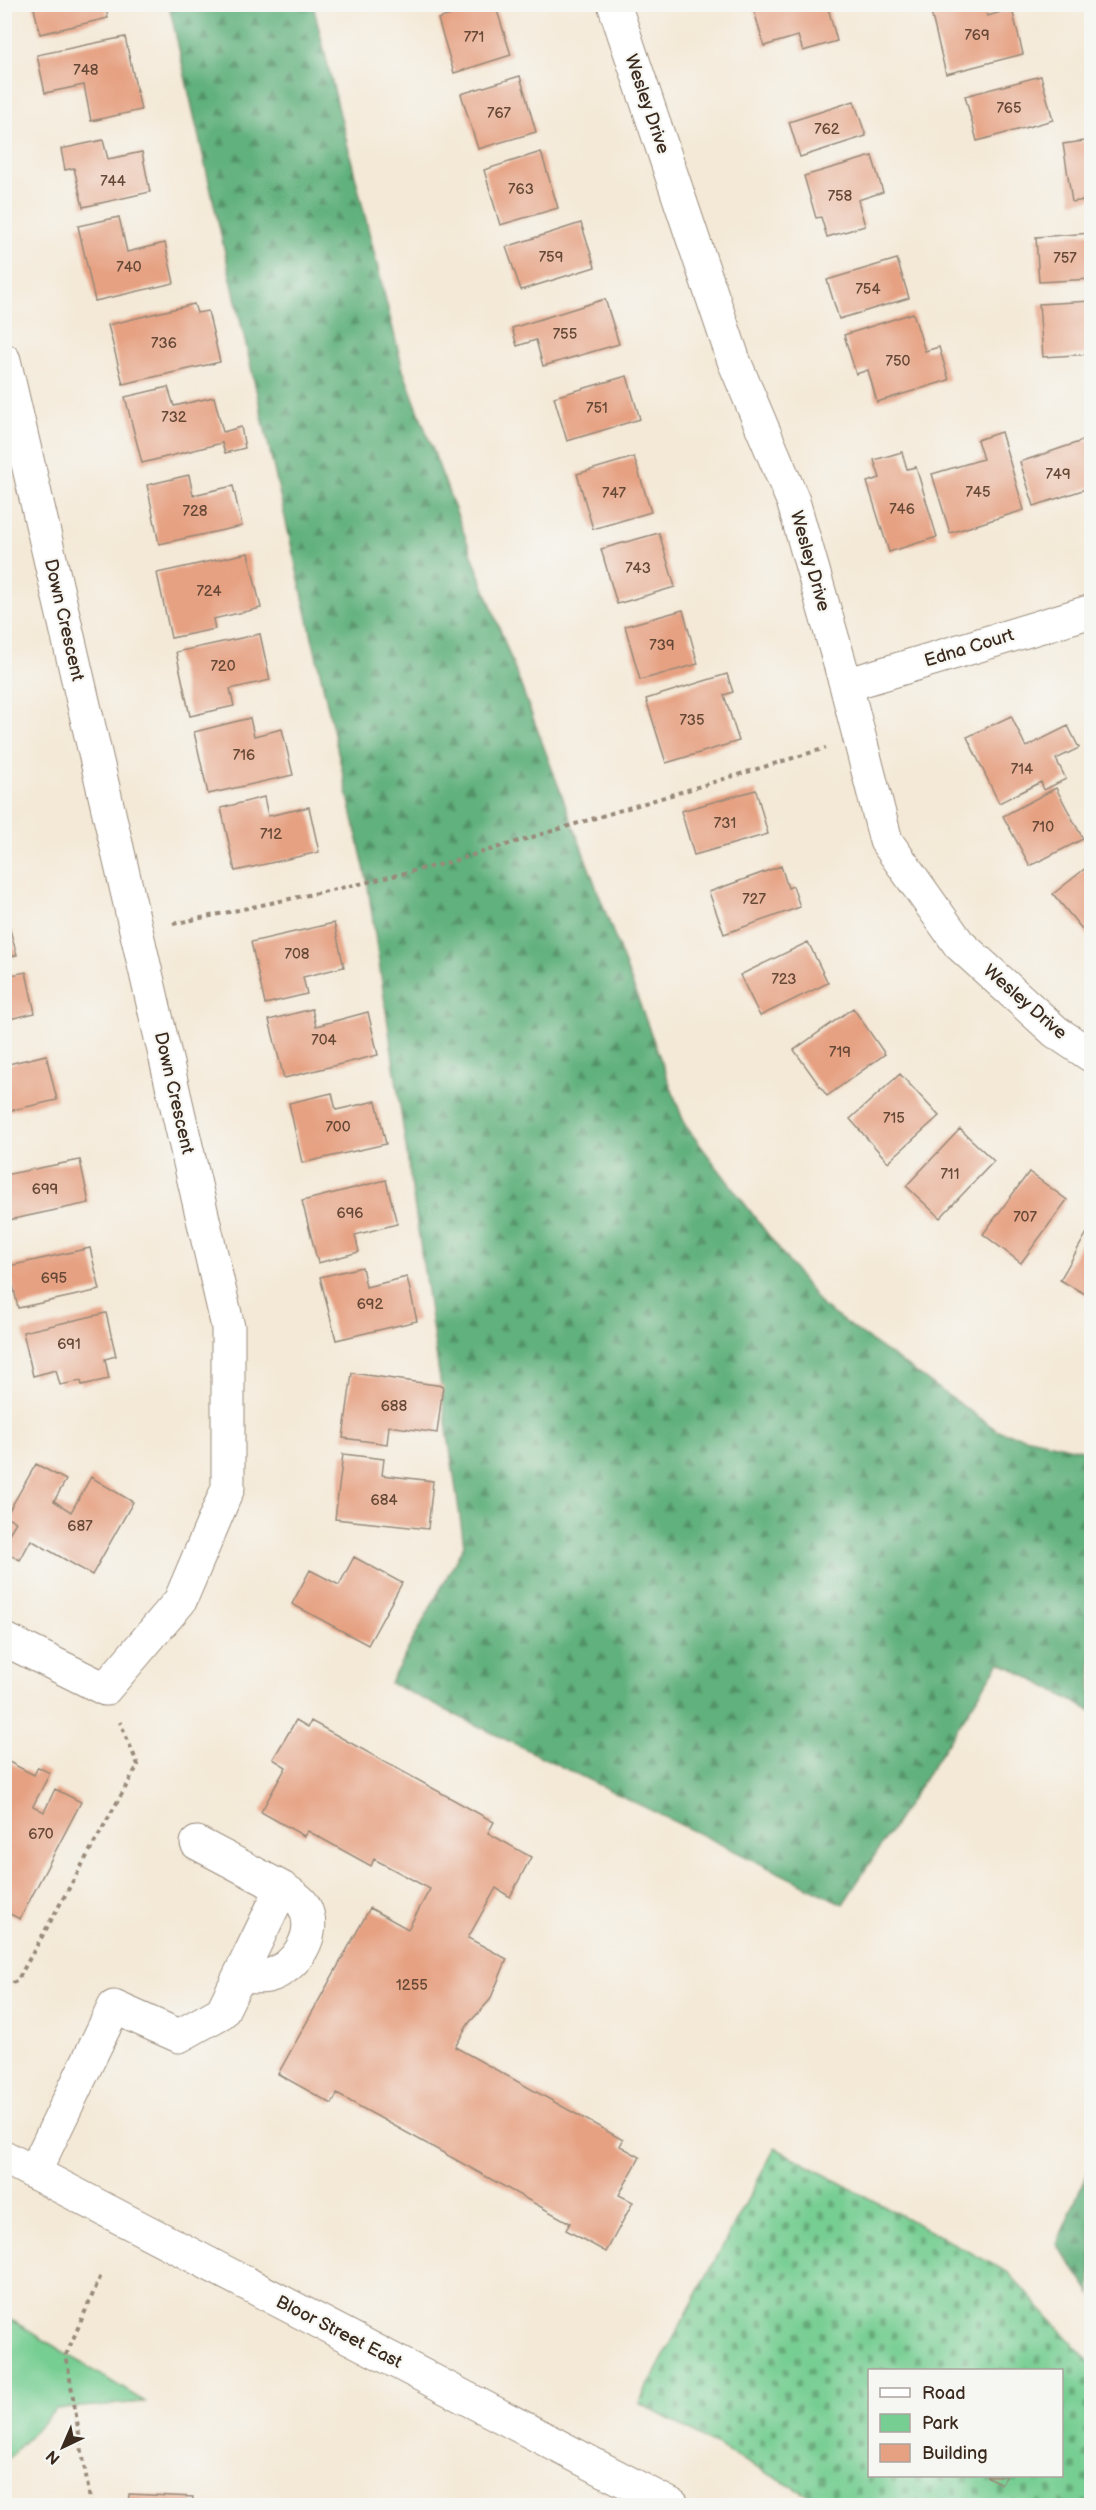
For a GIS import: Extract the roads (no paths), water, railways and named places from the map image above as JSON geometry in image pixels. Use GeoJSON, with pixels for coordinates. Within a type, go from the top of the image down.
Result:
{"type":"FeatureCollection","features":[{"type":"Feature","properties":{"kind":"street","name":"Wesley Drive"},"geometry":{"type":"LineString","coordinates":[[614,4],[734,361],[793,501],[846,685],[886,841],[959,944],[1056,1032],[1092,1056]]}},
{"type":"Feature","properties":{"kind":"street","name":"Down Crescent"},"geometry":{"type":"LineString","coordinates":[[4,360],[228,1327],[228,1488],[180,1601],[105,1689],[4,1639]]}},
{"type":"Feature","properties":{"kind":"street","name":"Edna Court"},"geometry":{"type":"LineString","coordinates":[[846,685],[1092,611]]}},
{"type":"Feature","properties":{"kind":"street"},"geometry":{"type":"LineString","coordinates":[[196,1843],[282,1888],[304,1904],[309,1922],[306,1941],[297,1958],[287,1968],[267,1976],[240,1976]]}},
{"type":"Feature","properties":{"kind":"street"},"geometry":{"type":"LineString","coordinates":[[34,2173],[114,2007],[179,2036],[222,2012],[282,1888]]}},
{"type":"Feature","properties":{"kind":"street","name":"Bloor Street East"},"geometry":{"type":"LineString","coordinates":[[4,2157],[673,2505]]}}]}
